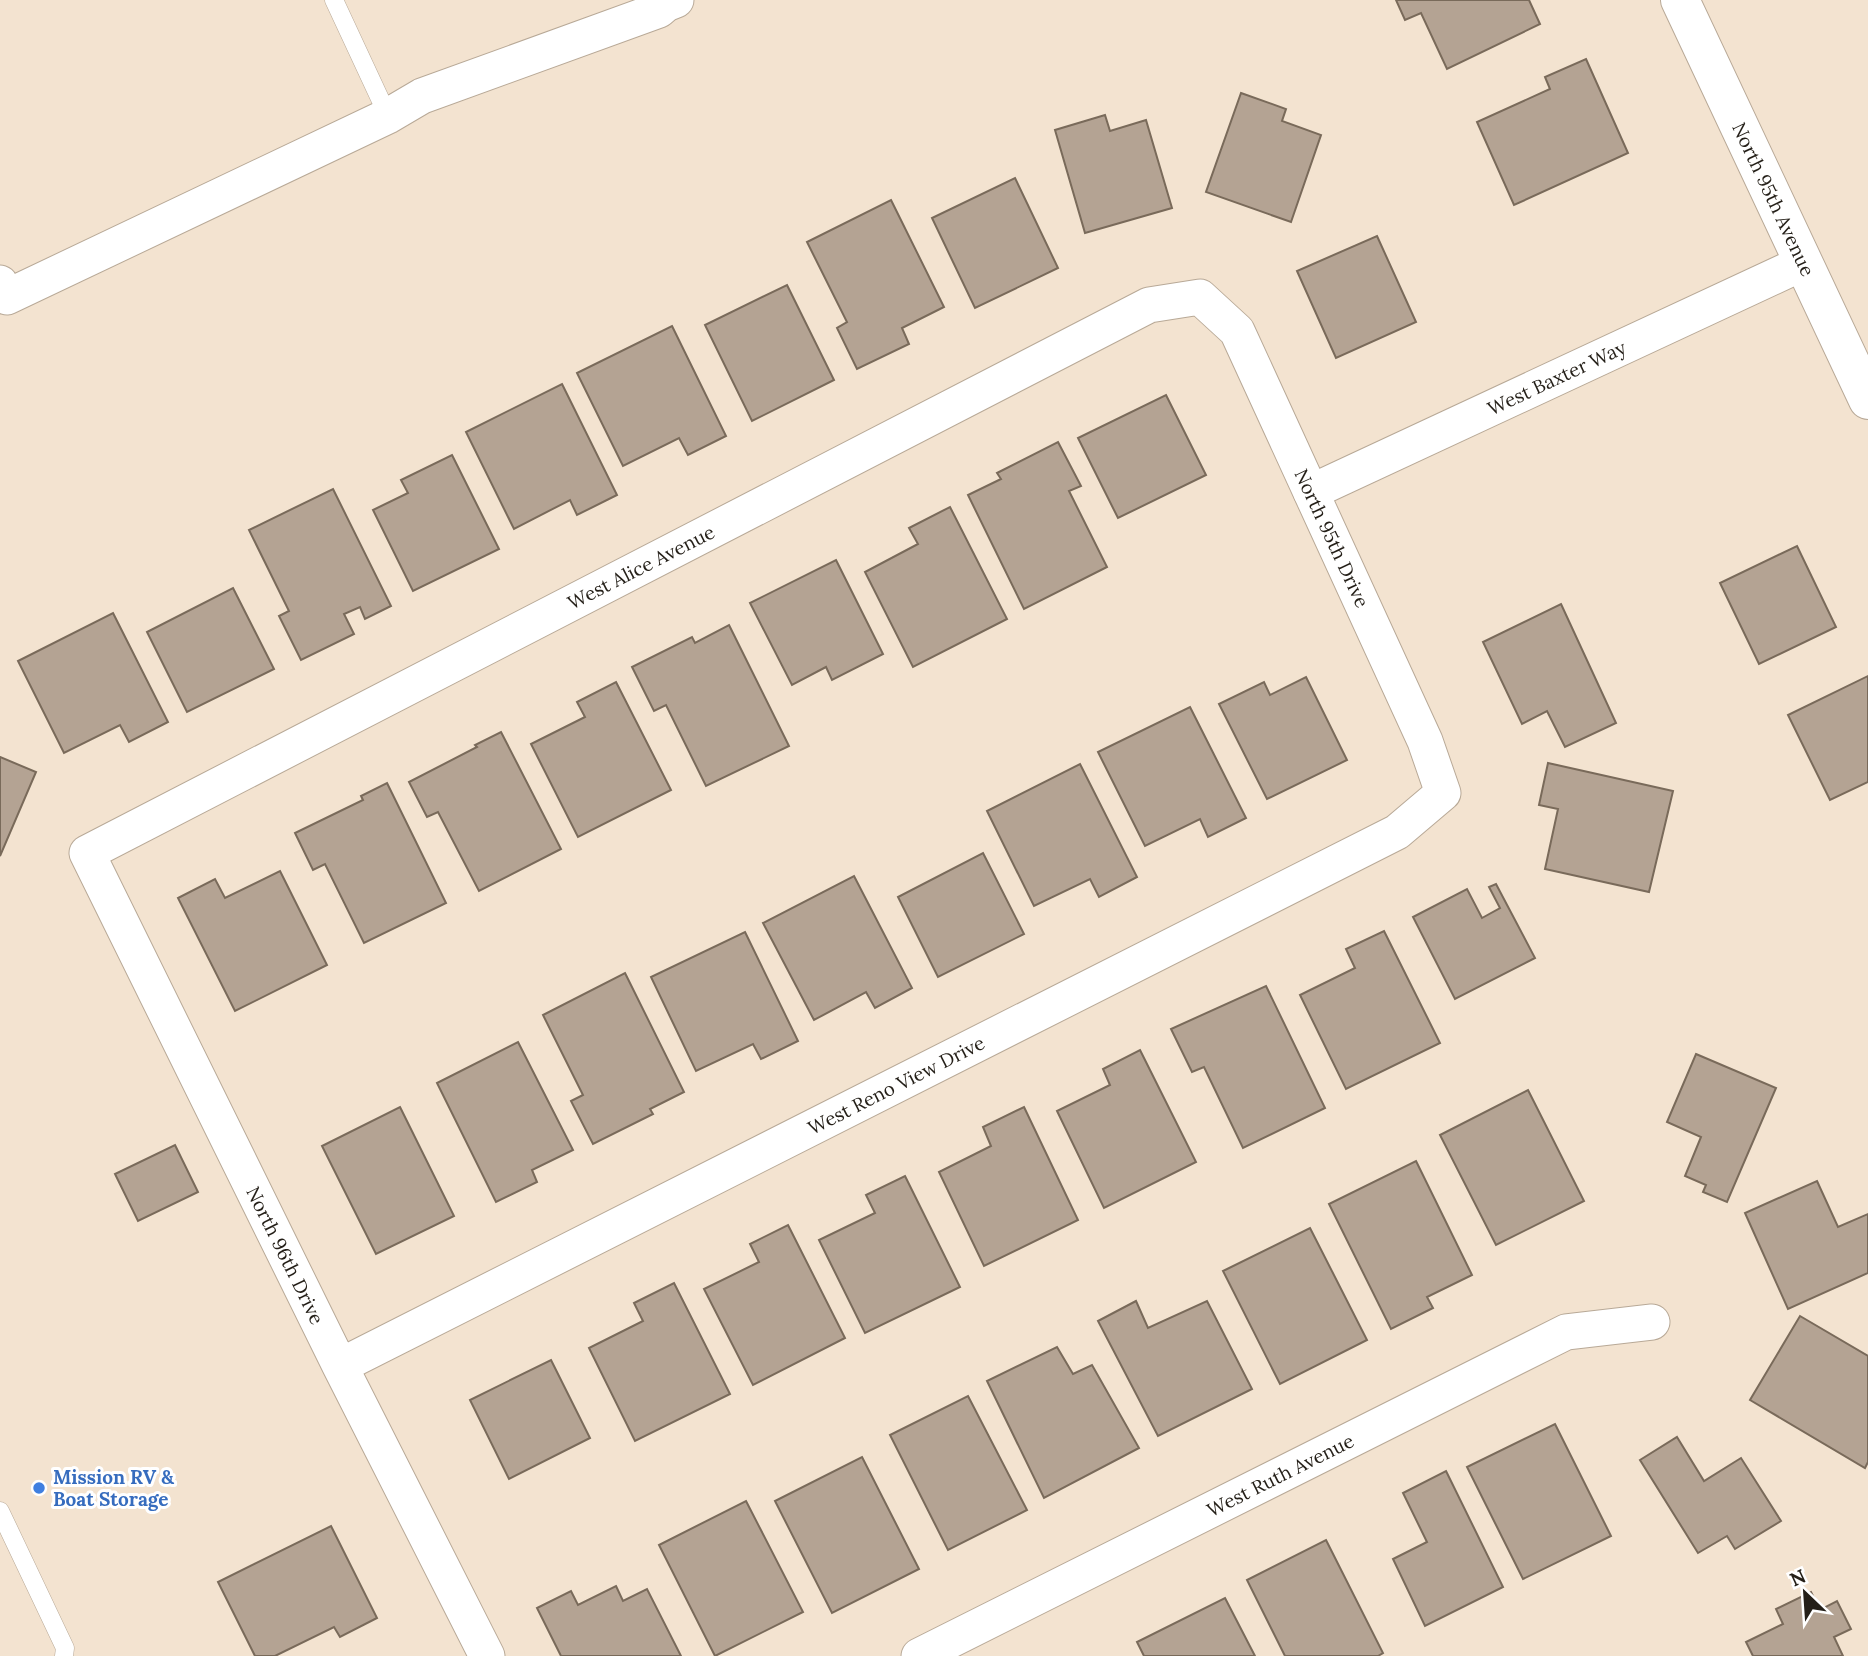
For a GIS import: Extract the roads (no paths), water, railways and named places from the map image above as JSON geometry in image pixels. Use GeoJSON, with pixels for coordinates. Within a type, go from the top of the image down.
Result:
{"type":"FeatureCollection","features":[{"type":"Feature","properties":{"kind":"street","name":"North 95th Avenue"},"geometry":{"type":"LineString","coordinates":[[1680,0],[1868,400]]}},
{"type":"Feature","properties":{"kind":"street"},"geometry":{"type":"LineString","coordinates":[[0,283],[8,297],[388,116],[422,96],[659,10],[669,1]]}},
{"type":"Feature","properties":{"kind":"street","name":"West Baxter Way"},"geometry":{"type":"LineString","coordinates":[[1311,492],[1803,263]]}},
{"type":"Feature","properties":{"kind":"street","name":"North 95th Drive"},"geometry":{"type":"LineString","coordinates":[[1200,297],[1237,331],[1425,741],[1443,793]]}},
{"type":"Feature","properties":{"kind":"street","name":"West Alice Avenue"},"geometry":{"type":"LineString","coordinates":[[87,853],[1149,305],[1200,297]]}},
{"type":"Feature","properties":{"kind":"street","name":"West Reno View Drive"},"geometry":{"type":"LineString","coordinates":[[340,1366],[1397,832],[1443,793]]}},
{"type":"Feature","properties":{"kind":"street","name":"North 96th Drive"},"geometry":{"type":"LineString","coordinates":[[87,853],[340,1366],[487,1656]]}},
{"type":"Feature","properties":{"kind":"street","name":"West Ruth Avenue"},"geometry":{"type":"LineString","coordinates":[[924,1655],[1566,1332],[1652,1322]]}},
{"type":"Feature","properties":{"kind":"lane"},"geometry":{"type":"LineString","coordinates":[[334,0],[388,116]]}},
{"type":"Feature","properties":{"kind":"lane"},"geometry":{"type":"LineString","coordinates":[[0,1511],[65,1648],[64,1656]]}},
{"type":"Feature","properties":{"kind":"place","name":"Mission RV & Boat Storage"},"geometry":{"type":"Point","coordinates":[39,1488]}}]}
